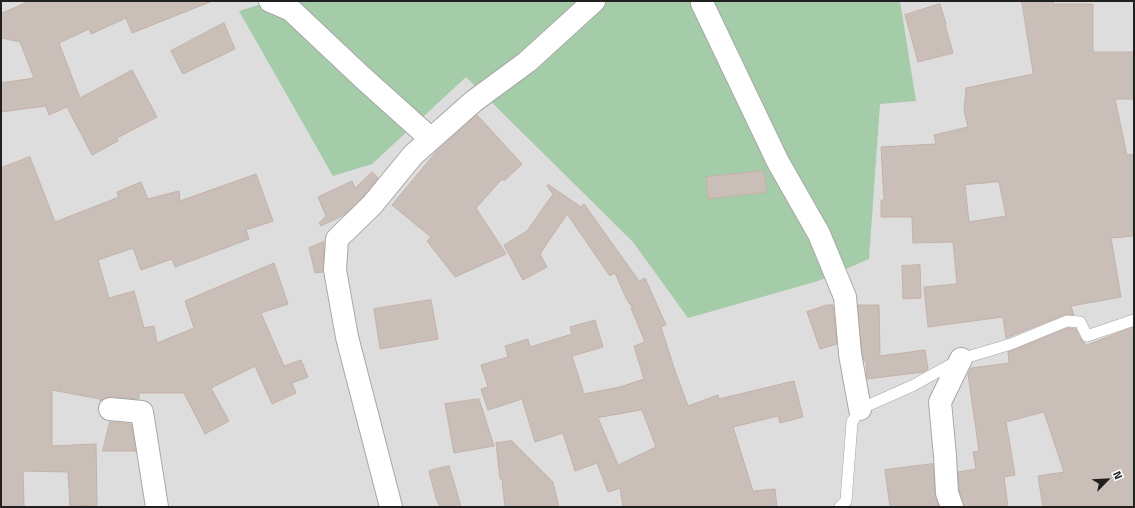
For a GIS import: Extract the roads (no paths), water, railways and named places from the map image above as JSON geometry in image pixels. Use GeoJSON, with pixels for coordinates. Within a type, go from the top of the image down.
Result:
{"type":"FeatureCollection","features":[{"type":"Feature","properties":{"kind":"street"},"geometry":{"type":"LineString","coordinates":[[270,1],[291,10],[431,139]]}},
{"type":"Feature","properties":{"kind":"street"},"geometry":{"type":"LineString","coordinates":[[390,507],[347,337],[335,270],[337,238],[372,205],[413,155],[474,101],[527,62],[594,1]]}},
{"type":"Feature","properties":{"kind":"street"},"geometry":{"type":"LineString","coordinates":[[702,1],[778,162],[819,234],[845,297],[850,354],[860,409]]}},
{"type":"Feature","properties":{"kind":"street"},"geometry":{"type":"LineString","coordinates":[[952,507],[947,493],[940,402],[962,359]]}},
{"type":"Feature","properties":{"kind":"street"},"geometry":{"type":"LineString","coordinates":[[110,410],[142,412],[157,507]]}},
{"type":"Feature","properties":{"kind":"lane"},"geometry":{"type":"LineString","coordinates":[[840,507],[846,502],[852,422],[860,409],[912,386],[962,359],[1011,344],[1067,322],[1080,322],[1087,336],[1134,320]]}}]}
